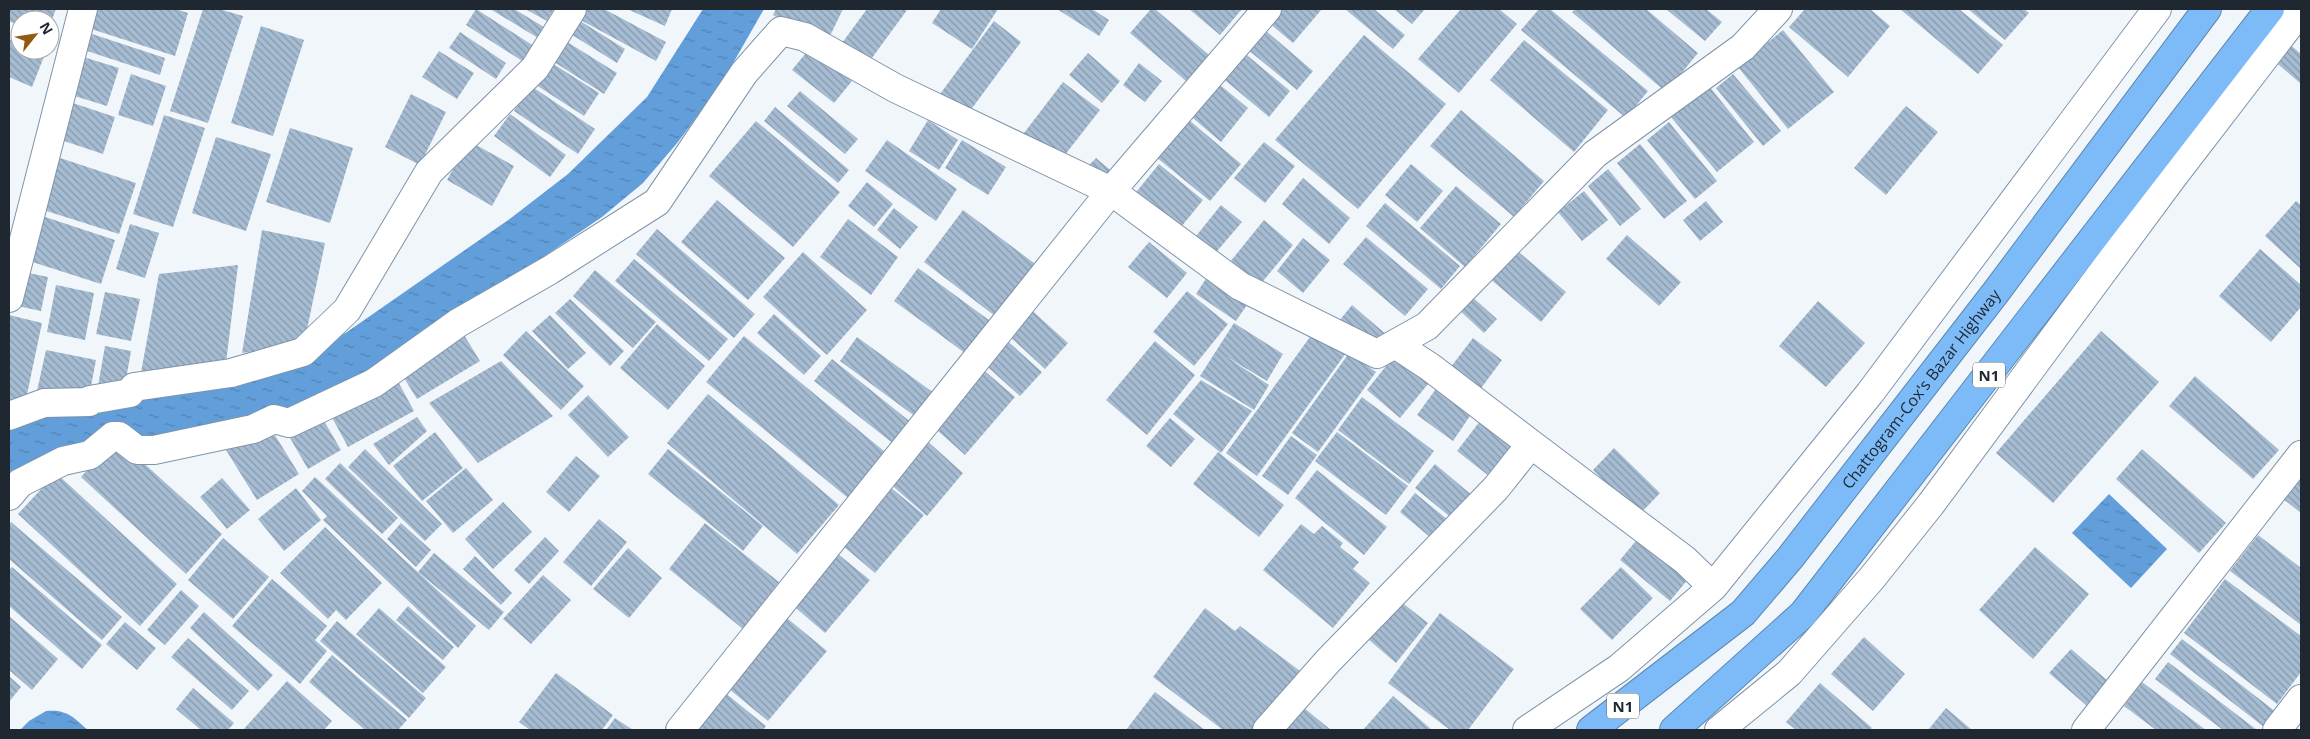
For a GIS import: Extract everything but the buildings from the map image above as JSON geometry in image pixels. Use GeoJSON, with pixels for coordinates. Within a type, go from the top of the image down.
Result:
{"type":"FeatureCollection","features":[{"type":"Feature","properties":{"kind":"highway","name":"Chattogram-Cox's Bazar Highway"},"geometry":{"type":"LineString","coordinates":[[1591,730],[1742,613],[1790,558],[1996,292],[2207,9]]}},
{"type":"Feature","properties":{"kind":"highway","name":"N1"},"geometry":{"type":"LineString","coordinates":[[1674,730],[1804,614],[2270,9]]}},
{"type":"Feature","properties":{"kind":"street"},"geometry":{"type":"LineString","coordinates":[[9,298],[83,9]]}},
{"type":"Feature","properties":{"kind":"street"},"geometry":{"type":"LineString","coordinates":[[9,416],[44,403],[89,402],[90,400],[130,393],[134,387],[232,373],[303,352],[347,310],[429,172],[534,68],[572,9]]}},
{"type":"Feature","properties":{"kind":"street"},"geometry":{"type":"LineString","coordinates":[[680,730],[1111,191],[1267,9]]}},
{"type":"Feature","properties":{"kind":"street"},"geometry":{"type":"LineString","coordinates":[[9,496],[20,483],[63,461],[90,455],[113,436],[119,436],[137,450],[154,450],[253,429],[274,419],[289,423],[374,383],[458,323],[550,270],[657,202],[744,73],[781,31],[805,37],[894,88],[1111,191],[1240,286],[1377,354],[1427,326],[1595,154],[1743,47],[1778,9]]}},
{"type":"Feature","properties":{"kind":"street"},"geometry":{"type":"LineString","coordinates":[[1527,730],[1619,668],[1714,587],[1870,394],[2157,9]]}},
{"type":"Feature","properties":{"kind":"street"},"geometry":{"type":"LineString","coordinates":[[1719,730],[1789,673],[1872,578],[1932,504],[2172,178],[2301,10]]}},
{"type":"Feature","properties":{"kind":"street"},"geometry":{"type":"LineString","coordinates":[[1395,344],[1430,367],[1685,560],[1714,587]]}},
{"type":"Feature","properties":{"kind":"street"},"geometry":{"type":"LineString","coordinates":[[1267,730],[1328,660],[1496,488],[1531,444]]}},
{"type":"Feature","properties":{"kind":"street"},"geometry":{"type":"LineString","coordinates":[[2086,730],[2301,455]]}},
{"type":"Feature","properties":{"kind":"street"},"geometry":{"type":"LineString","coordinates":[[2278,730],[2301,699]]}},
{"type":"Feature","properties":{"kind":"water"},"geometry":{"type":"Polygon","coordinates":[[[703,9],[764,9],[720,86],[678,142],[643,183],[602,217],[505,283],[322,402],[27,465],[9,472],[9,425],[46,412],[285,368],[347,332],[511,218],[568,174],[647,97],[703,9]]]}},
{"type":"Feature","properties":{"kind":"water"},"geometry":{"type":"Polygon","coordinates":[[[2109,494],[2167,549],[2131,588],[2072,533],[2109,494]]]}},
{"type":"Feature","properties":{"kind":"water"},"geometry":{"type":"Polygon","coordinates":[[[46,711],[65,713],[88,730],[20,730],[29,721],[46,711]]]}}]}
